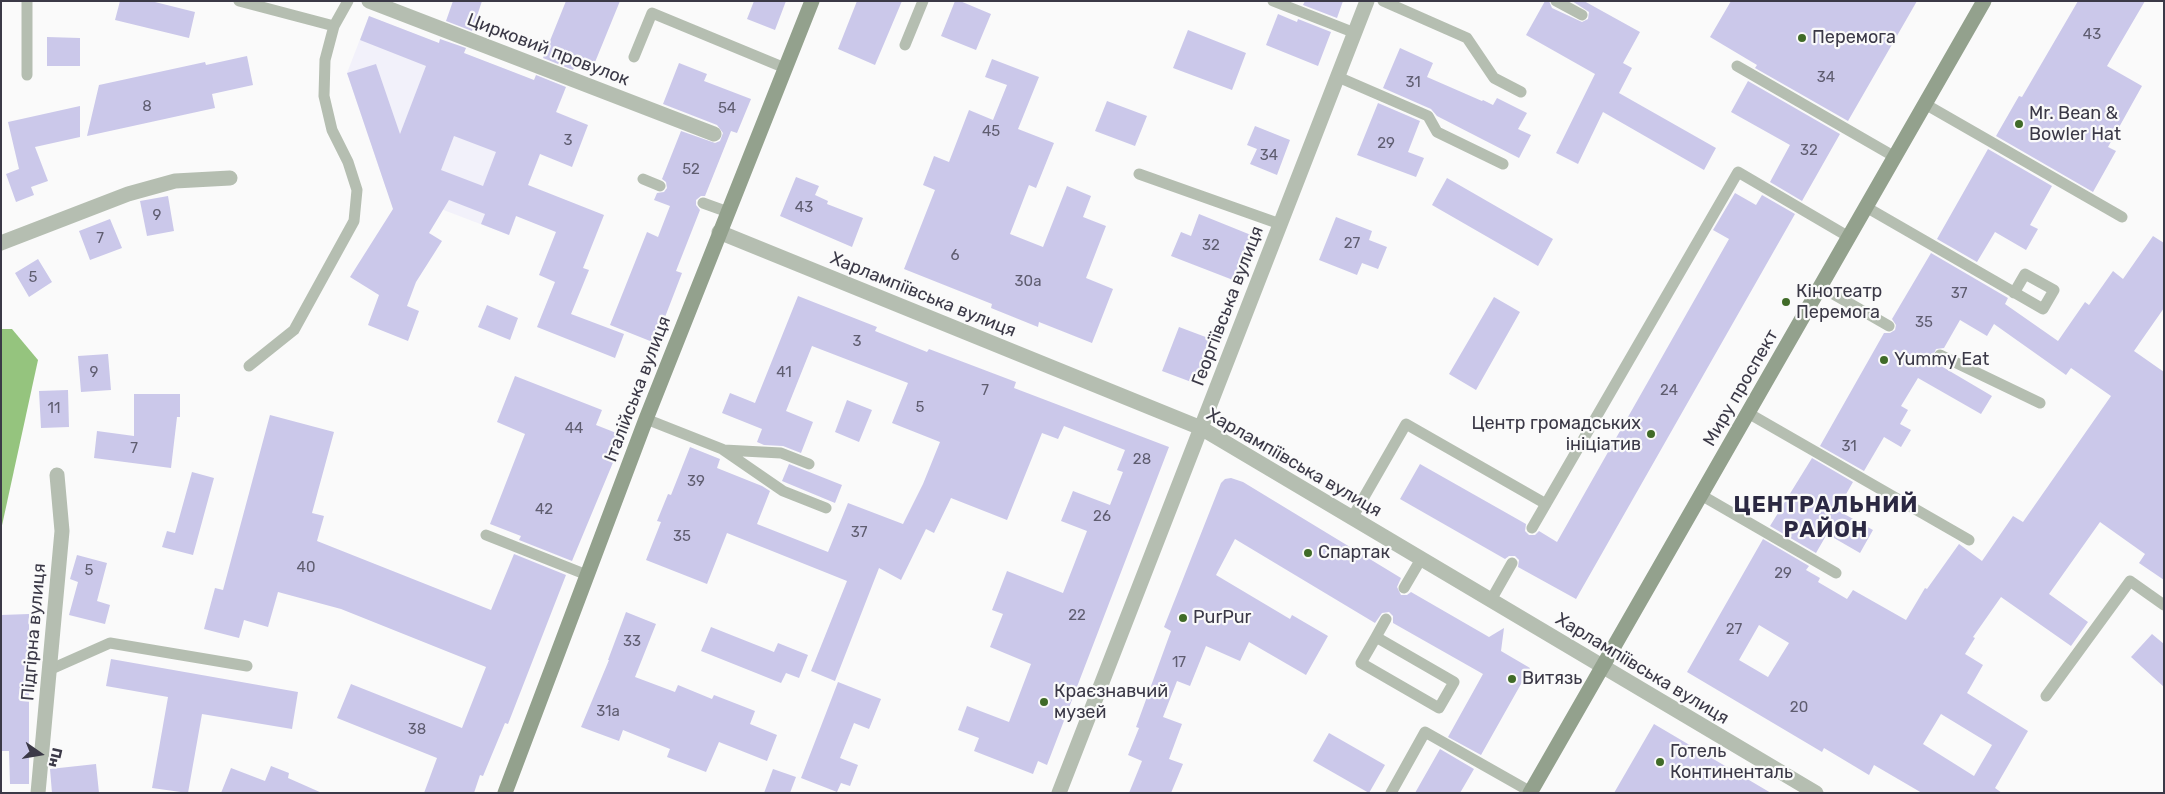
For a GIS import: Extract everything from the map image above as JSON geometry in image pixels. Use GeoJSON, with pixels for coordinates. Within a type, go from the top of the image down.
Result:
{"type":"FeatureCollection","features":[{"type":"Feature","properties":{"kind":"main road","name":"Італійська вулиця"},"geometry":{"type":"LineString","coordinates":[[505,793],[646,419],[812,1]]}},
{"type":"Feature","properties":{"kind":"main road","name":"Миру проспект"},"geometry":{"type":"LineString","coordinates":[[1530,792],[1984,1]]}},
{"type":"Feature","properties":{"kind":"street","name":"Цирковий провулок"},"geometry":{"type":"LineString","coordinates":[[369,1],[714,134]]}},
{"type":"Feature","properties":{"kind":"street","name":"Георгіївська вулиця"},"geometry":{"type":"LineString","coordinates":[[1059,793],[1367,1]]}},
{"type":"Feature","properties":{"kind":"street"},"geometry":{"type":"LineString","coordinates":[[1,243],[128,194],[174,181],[230,178]]}},
{"type":"Feature","properties":{"kind":"street","name":"Харлампіївська вулиця"},"geometry":{"type":"LineString","coordinates":[[720,232],[1201,428],[1602,668],[1816,793]]}},
{"type":"Feature","properties":{"kind":"street","name":"Підгірна вулиця"},"geometry":{"type":"LineString","coordinates":[[38,793],[62,531],[57,475]]}},
{"type":"Feature","properties":{"kind":"lane"},"geometry":{"type":"LineString","coordinates":[[27,1],[27,75]]}},
{"type":"Feature","properties":{"kind":"lane"},"geometry":{"type":"LineString","coordinates":[[239,1],[334,26]]}},
{"type":"Feature","properties":{"kind":"lane"},"geometry":{"type":"LineString","coordinates":[[249,366],[294,330],[354,221],[357,190],[348,162],[332,130],[324,96],[325,60],[334,26],[348,1]]}},
{"type":"Feature","properties":{"kind":"lane"},"geometry":{"type":"LineString","coordinates":[[905,45],[923,1]]}},
{"type":"Feature","properties":{"kind":"lane"},"geometry":{"type":"LineString","coordinates":[[1273,1],[1355,33]]}},
{"type":"Feature","properties":{"kind":"lane"},"geometry":{"type":"LineString","coordinates":[[1384,1],[1467,38],[1494,78],[1522,92]]}},
{"type":"Feature","properties":{"kind":"lane"},"geometry":{"type":"LineString","coordinates":[[1556,1],[1582,15]]}},
{"type":"Feature","properties":{"kind":"lane"},"geometry":{"type":"LineString","coordinates":[[634,57],[652,13],[785,68]]}},
{"type":"Feature","properties":{"kind":"lane"},"geometry":{"type":"LineString","coordinates":[[1737,66],[1895,157]]}},
{"type":"Feature","properties":{"kind":"lane"},"geometry":{"type":"LineString","coordinates":[[1338,76],[1428,116],[1437,132],[1503,164]]}},
{"type":"Feature","properties":{"kind":"lane"},"geometry":{"type":"LineString","coordinates":[[1926,104],[2122,218]]}},
{"type":"Feature","properties":{"kind":"lane"},"geometry":{"type":"LineString","coordinates":[[1532,528],[1738,172],[1849,237]]}},
{"type":"Feature","properties":{"kind":"lane"},"geometry":{"type":"LineString","coordinates":[[1139,174],[1280,224]]}},
{"type":"Feature","properties":{"kind":"lane"},"geometry":{"type":"LineString","coordinates":[[643,179],[660,186]]}},
{"type":"Feature","properties":{"kind":"lane"},"geometry":{"type":"LineString","coordinates":[[703,203],[728,212]]}},
{"type":"Feature","properties":{"kind":"lane"},"geometry":{"type":"LineString","coordinates":[[1866,207],[2014,293]]}},
{"type":"Feature","properties":{"kind":"lane"},"geometry":{"type":"LineString","coordinates":[[1821,287],[1889,326]]}},
{"type":"Feature","properties":{"kind":"lane"},"geometry":{"type":"LineString","coordinates":[[1940,355],[2040,403]]}},
{"type":"Feature","properties":{"kind":"lane"},"geometry":{"type":"LineString","coordinates":[[1748,413],[1969,540]]}},
{"type":"Feature","properties":{"kind":"lane"},"geometry":{"type":"LineString","coordinates":[[646,419],[722,449],[783,491],[826,508]]}},
{"type":"Feature","properties":{"kind":"lane"},"geometry":{"type":"LineString","coordinates":[[1352,518],[1406,424],[1546,504]]}},
{"type":"Feature","properties":{"kind":"lane"},"geometry":{"type":"LineString","coordinates":[[722,449],[781,453],[809,464]]}},
{"type":"Feature","properties":{"kind":"lane"},"geometry":{"type":"LineString","coordinates":[[1701,495],[1836,573]]}},
{"type":"Feature","properties":{"kind":"lane"},"geometry":{"type":"LineString","coordinates":[[486,535],[587,575]]}},
{"type":"Feature","properties":{"kind":"lane"},"geometry":{"type":"LineString","coordinates":[[1404,588],[1420,559]]}},
{"type":"Feature","properties":{"kind":"lane"},"geometry":{"type":"LineString","coordinates":[[1491,600],[1512,563]]}},
{"type":"Feature","properties":{"kind":"lane"},"geometry":{"type":"LineString","coordinates":[[2046,696],[2130,581],[2164,605]]}},
{"type":"Feature","properties":{"kind":"lane"},"geometry":{"type":"LineString","coordinates":[[1376,637],[1454,682],[1439,708],[1361,664],[1376,637],[1386,619]]}},
{"type":"Feature","properties":{"kind":"lane"},"geometry":{"type":"LineString","coordinates":[[49,670],[110,643],[247,666]]}},
{"type":"Feature","properties":{"kind":"lane"},"geometry":{"type":"LineString","coordinates":[[1391,793],[1425,732],[1530,792]]}},
{"type":"Feature","properties":{"kind":"shaded area"},"geometry":{"type":"Polygon","coordinates":[[[369,16],[564,92],[509,235],[386,188],[347,73],[369,16]]]}},
{"type":"Feature","properties":{"kind":"green space"},"geometry":{"type":"Polygon","coordinates":[[[1,329],[12,329],[38,360],[1,530],[1,329]]]}},
{"type":"Feature","properties":{"kind":"building"},"geometry":{"type":"Polygon","coordinates":[[[120,1],[151,1],[195,12],[189,38],[115,20],[120,1]]]}},
{"type":"Feature","properties":{"kind":"building"},"geometry":{"type":"Polygon","coordinates":[[[453,1],[482,1],[472,31],[446,21],[453,1]]]}},
{"type":"Feature","properties":{"kind":"building"},"geometry":{"type":"Polygon","coordinates":[[[566,1],[620,1],[591,72],[575,65],[573,70],[543,58],[566,1]]]}},
{"type":"Feature","properties":{"kind":"building"},"geometry":{"type":"Polygon","coordinates":[[[754,1],[786,1],[775,30],[747,19],[754,1]]]}},
{"type":"Feature","properties":{"kind":"building"},"geometry":{"type":"Polygon","coordinates":[[[857,1],[902,1],[875,65],[838,49],[857,1]]]}},
{"type":"Feature","properties":{"kind":"building"},"geometry":{"type":"Polygon","coordinates":[[[955,1],[960,1],[991,14],[976,50],[941,36],[955,1]]]}},
{"type":"Feature","properties":{"kind":"building"},"geometry":{"type":"Polygon","coordinates":[[[1305,1],[1343,1],[1337,18],[1303,5],[1305,1]]]}},
{"type":"Feature","properties":{"kind":"building"},"geometry":{"type":"Polygon","coordinates":[[[1545,1],[1549,1],[1552,8],[1582,22],[1588,19],[1589,12],[1572,1],[1584,1],[1640,32],[1623,63],[1632,68],[1619,93],[1716,148],[1704,170],[1603,112],[1578,164],[1556,153],[1595,74],[1526,35],[1545,1]]]}},
{"type":"Feature","properties":{"kind":"building"},"geometry":{"type":"Polygon","coordinates":[[[1731,1],[1917,1],[1848,121],[1755,68],[1757,65],[1710,37],[1731,1]]]}},
{"type":"Feature","properties":{"kind":"building"},"geometry":{"type":"Polygon","coordinates":[[[2078,1],[2145,1],[2107,66],[2142,86],[2108,147],[2116,151],[2093,192],[1996,136],[2019,96],[2022,97],[2078,1]]]}},
{"type":"Feature","properties":{"kind":"building"},"geometry":{"type":"Polygon","coordinates":[[[1278,14],[1297,22],[1298,19],[1331,32],[1318,66],[1266,45],[1278,14]]]}},
{"type":"Feature","properties":{"kind":"building"},"geometry":{"type":"Polygon","coordinates":[[[369,16],[439,43],[440,39],[466,48],[464,53],[534,80],[536,75],[566,87],[556,112],[588,125],[572,167],[540,154],[528,185],[604,215],[583,268],[589,270],[571,314],[624,334],[615,358],[537,327],[555,282],[539,275],[556,232],[516,216],[509,235],[481,224],[485,214],[449,200],[429,233],[442,241],[416,282],[407,306],[419,311],[408,341],[368,325],[379,295],[350,277],[393,209],[347,73],[376,64],[400,134],[426,66],[360,40],[369,16]],[[454,136],[441,170],[483,186],[496,152],[454,136]]]}},
{"type":"Feature","properties":{"kind":"building"},"geometry":{"type":"Polygon","coordinates":[[[1188,30],[1246,53],[1232,90],[1173,68],[1188,30]]]}},
{"type":"Feature","properties":{"kind":"building"},"geometry":{"type":"Polygon","coordinates":[[[47,37],[80,38],[80,66],[47,66],[47,37]]]}},
{"type":"Feature","properties":{"kind":"building"},"geometry":{"type":"Polygon","coordinates":[[[1400,48],[1433,63],[1427,77],[1493,105],[1497,98],[1527,113],[1518,129],[1531,135],[1519,158],[1437,116],[1431,109],[1383,88],[1400,48]]]}},
{"type":"Feature","properties":{"kind":"building"},"geometry":{"type":"Polygon","coordinates":[[[247,56],[253,85],[212,94],[215,108],[87,136],[99,85],[205,62],[206,65],[247,56]]]}},
{"type":"Feature","properties":{"kind":"building"},"geometry":{"type":"Polygon","coordinates":[[[992,59],[1039,77],[1018,129],[1054,143],[1036,188],[1029,185],[1010,234],[1043,247],[1067,186],[1091,196],[1083,217],[1106,226],[1086,278],[1113,289],[1092,343],[1039,322],[1038,327],[991,308],[992,304],[904,269],[935,190],[923,185],[934,156],[949,162],[969,110],[993,120],[1007,85],[985,77],[992,59]]]}},
{"type":"Feature","properties":{"kind":"building"},"geometry":{"type":"Polygon","coordinates":[[[679,63],[707,74],[704,81],[751,99],[737,133],[731,131],[705,196],[701,196],[696,200],[696,205],[700,210],[676,271],[682,273],[655,343],[610,325],[647,232],[658,237],[670,206],[654,200],[657,193],[664,192],[667,188],[666,182],[662,179],[681,131],[715,143],[720,141],[723,133],[717,125],[663,104],[679,63]]]}},
{"type":"Feature","properties":{"kind":"building"},"geometry":{"type":"Polygon","coordinates":[[[1748,81],[1840,134],[1802,201],[1770,182],[1790,145],[1731,112],[1748,81]]]}},
{"type":"Feature","properties":{"kind":"building"},"geometry":{"type":"Polygon","coordinates":[[[1107,101],[1147,116],[1135,146],[1095,131],[1107,101]]]}},
{"type":"Feature","properties":{"kind":"building"},"geometry":{"type":"Polygon","coordinates":[[[1378,103],[1420,121],[1408,152],[1424,158],[1416,177],[1357,155],[1378,103]]]}},
{"type":"Feature","properties":{"kind":"building"},"geometry":{"type":"Polygon","coordinates":[[[80,106],[80,137],[35,147],[48,181],[31,187],[34,195],[16,202],[6,174],[19,169],[8,122],[80,106]]]}},
{"type":"Feature","properties":{"kind":"building"},"geometry":{"type":"Polygon","coordinates":[[[1255,126],[1290,140],[1277,175],[1250,164],[1257,149],[1247,145],[1255,126]]]}},
{"type":"Feature","properties":{"kind":"building"},"geometry":{"type":"Polygon","coordinates":[[[1988,149],[2052,186],[2030,225],[2038,229],[2026,250],[1995,232],[1977,262],[1937,239],[1988,149]]]}},
{"type":"Feature","properties":{"kind":"building"},"geometry":{"type":"Polygon","coordinates":[[[796,177],[819,186],[815,195],[828,201],[827,204],[863,218],[852,247],[780,216],[796,177]]]}},
{"type":"Feature","properties":{"kind":"building"},"geometry":{"type":"Polygon","coordinates":[[[1447,178],[1553,239],[1538,266],[1432,205],[1447,178]]]}},
{"type":"Feature","properties":{"kind":"building"},"geometry":{"type":"Polygon","coordinates":[[[1735,193],[1756,205],[1762,195],[1795,214],[1576,599],[1518,567],[1519,560],[1515,556],[1509,556],[1505,559],[1400,499],[1420,464],[1526,524],[1525,531],[1529,535],[1535,535],[1539,531],[1557,542],[1729,239],[1713,230],[1735,193]]]}},
{"type":"Feature","properties":{"kind":"building"},"geometry":{"type":"Polygon","coordinates":[[[168,196],[174,231],[147,236],[140,201],[168,196]]]}},
{"type":"Feature","properties":{"kind":"building"},"geometry":{"type":"Polygon","coordinates":[[[1199,214],[1251,235],[1233,280],[1171,256],[1181,232],[1191,236],[1199,214]]]}},
{"type":"Feature","properties":{"kind":"building"},"geometry":{"type":"Polygon","coordinates":[[[1336,217],[1372,231],[1369,240],[1387,247],[1378,269],[1362,263],[1357,275],[1319,260],[1336,217]]]}},
{"type":"Feature","properties":{"kind":"building"},"geometry":{"type":"Polygon","coordinates":[[[110,219],[122,248],[90,260],[79,231],[110,219]]]}},
{"type":"Feature","properties":{"kind":"building"},"geometry":{"type":"Polygon","coordinates":[[[2153,236],[2164,243],[2164,308],[2134,351],[2164,372],[2164,580],[2139,563],[2145,554],[2100,522],[2049,594],[2088,622],[2071,646],[2001,597],[1973,637],[1975,638],[1965,654],[1983,665],[1967,693],[2028,731],[1995,788],[2002,793],[1922,793],[1874,765],[1869,775],[1824,748],[1822,752],[1687,672],[1763,539],[1809,566],[1806,570],[1820,578],[1818,582],[1847,599],[1853,590],[1906,620],[1925,588],[1927,589],[1959,544],[1982,561],[2013,516],[2023,522],[2111,396],[2071,368],[2066,375],[1994,324],[1987,336],[1960,320],[1944,348],[1936,349],[1933,356],[1936,363],[1992,396],[1981,414],[1918,378],[1901,406],[1908,410],[1900,424],[1911,430],[1901,447],[1884,437],[1864,471],[1820,446],[1884,333],[1890,333],[1895,330],[1896,325],[1892,319],[1931,253],[2008,298],[2005,304],[2058,341],[2085,302],[2089,305],[2113,271],[2123,279],[2153,236]],[[1759,625],[1739,660],[1768,677],[1789,643],[1759,625]],[[1941,714],[1923,744],[1974,776],[1992,745],[1941,714]]]}},
{"type":"Feature","properties":{"kind":"building"},"geometry":{"type":"Polygon","coordinates":[[[38,259],[52,282],[29,297],[15,273],[38,259]]]}},
{"type":"Feature","properties":{"kind":"building"},"geometry":{"type":"Polygon","coordinates":[[[798,296],[877,327],[875,331],[927,352],[929,349],[1016,382],[1014,388],[1169,447],[1047,765],[1038,761],[1033,774],[974,751],[979,738],[958,730],[967,706],[1009,722],[1031,664],[990,647],[1003,614],[992,610],[1007,571],[1063,593],[1087,531],[1061,521],[1073,491],[1110,505],[1123,472],[1117,470],[1125,450],[1064,426],[1058,439],[1042,433],[1007,520],[951,498],[934,533],[926,529],[901,580],[879,568],[835,681],[811,671],[847,581],[727,533],[707,584],[646,560],[661,522],[657,521],[668,494],[671,495],[690,447],[720,459],[717,468],[770,491],[757,524],[828,552],[848,503],[903,524],[923,484],[940,442],[892,423],[908,383],[812,346],[786,411],[813,422],[801,453],[783,446],[764,445],[757,442],[762,429],[722,413],[730,393],[755,403],[798,296]]]}},
{"type":"Feature","properties":{"kind":"building"},"geometry":{"type":"Polygon","coordinates":[[[1494,297],[1520,312],[1476,390],[1449,374],[1494,297]]]}},
{"type":"Feature","properties":{"kind":"building"},"geometry":{"type":"Polygon","coordinates":[[[487,305],[518,318],[510,340],[478,327],[487,305]]]}},
{"type":"Feature","properties":{"kind":"building"},"geometry":{"type":"Polygon","coordinates":[[[1179,327],[1211,339],[1194,383],[1162,371],[1179,327]]]}},
{"type":"Feature","properties":{"kind":"building"},"geometry":{"type":"Polygon","coordinates":[[[108,354],[111,390],[81,392],[78,356],[108,354]]]}},
{"type":"Feature","properties":{"kind":"building"},"geometry":{"type":"Polygon","coordinates":[[[515,376],[602,410],[596,425],[624,436],[572,561],[519,540],[521,536],[490,524],[525,434],[497,422],[515,376]]]}},
{"type":"Feature","properties":{"kind":"building"},"geometry":{"type":"Polygon","coordinates":[[[68,390],[69,427],[41,428],[39,391],[68,390]]]}},
{"type":"Feature","properties":{"kind":"building"},"geometry":{"type":"Polygon","coordinates":[[[134,394],[180,394],[180,417],[177,417],[171,468],[94,458],[97,431],[134,436],[134,394]]]}},
{"type":"Feature","properties":{"kind":"building"},"geometry":{"type":"Polygon","coordinates":[[[847,400],[872,410],[859,442],[835,432],[847,400]]]}},
{"type":"Feature","properties":{"kind":"building"},"geometry":{"type":"Polygon","coordinates":[[[270,415],[334,432],[312,513],[324,516],[317,541],[491,610],[514,554],[566,575],[508,724],[505,723],[483,776],[480,775],[474,793],[424,793],[437,758],[337,718],[351,684],[462,728],[486,667],[341,609],[278,592],[268,627],[244,620],[239,638],[204,629],[215,588],[223,590],[270,415]]]}},
{"type":"Feature","properties":{"kind":"building"},"geometry":{"type":"Polygon","coordinates":[[[1812,458],[1853,482],[1837,510],[1873,530],[1860,553],[1827,534],[1816,553],[1770,526],[1812,458]]]}},
{"type":"Feature","properties":{"kind":"building"},"geometry":{"type":"Polygon","coordinates":[[[789,464],[842,485],[835,503],[782,481],[789,464]]]}},
{"type":"Feature","properties":{"kind":"building"},"geometry":{"type":"Polygon","coordinates":[[[192,472],[214,478],[193,555],[162,547],[167,531],[175,533],[192,472]]]}},
{"type":"Feature","properties":{"kind":"building"},"geometry":{"type":"Polygon","coordinates":[[[1231,478],[1243,482],[1401,578],[1397,587],[1401,595],[1407,595],[1411,592],[1489,637],[1504,628],[1501,651],[1530,668],[1481,755],[1448,737],[1483,674],[1393,623],[1393,616],[1389,612],[1382,613],[1375,623],[1235,539],[1216,575],[1290,619],[1292,615],[1328,636],[1306,675],[1249,642],[1240,661],[1206,646],[1190,686],[1177,681],[1163,717],[1182,724],[1169,759],[1183,764],[1171,793],[1129,793],[1142,761],[1128,755],[1139,728],[1136,727],[1171,631],[1164,627],[1221,483],[1225,479],[1231,478]]]}},
{"type":"Feature","properties":{"kind":"building"},"geometry":{"type":"Polygon","coordinates":[[[77,555],[107,563],[97,601],[110,605],[105,624],[69,615],[78,582],[70,579],[77,555]]]}},
{"type":"Feature","properties":{"kind":"building"},"geometry":{"type":"Polygon","coordinates":[[[626,612],[656,624],[635,677],[675,692],[678,685],[712,699],[714,695],[755,711],[750,724],[777,735],[767,761],[719,742],[706,772],[667,757],[670,749],[623,730],[619,741],[581,727],[609,660],[626,612]]]}},
{"type":"Feature","properties":{"kind":"building"},"geometry":{"type":"Polygon","coordinates":[[[29,614],[29,784],[10,784],[9,751],[1,751],[1,615],[29,614]]]}},
{"type":"Feature","properties":{"kind":"building"},"geometry":{"type":"Polygon","coordinates":[[[711,627],[774,652],[778,643],[808,655],[799,678],[786,673],[781,683],[701,651],[711,627]]]}},
{"type":"Feature","properties":{"kind":"building"},"geometry":{"type":"Polygon","coordinates":[[[2152,634],[2164,644],[2164,687],[2131,657],[2152,634]]]}},
{"type":"Feature","properties":{"kind":"building"},"geometry":{"type":"Polygon","coordinates":[[[111,659],[298,692],[292,729],[202,714],[188,793],[152,788],[168,697],[106,686],[111,659]]]}},
{"type":"Feature","properties":{"kind":"building"},"geometry":{"type":"Polygon","coordinates":[[[838,682],[881,699],[869,729],[854,723],[840,758],[858,765],[850,786],[841,783],[837,792],[801,778],[838,682]]]}},
{"type":"Feature","properties":{"kind":"building"},"geometry":{"type":"Polygon","coordinates":[[[1654,724],[1771,793],[1614,793],[1654,724]]]}},
{"type":"Feature","properties":{"kind":"building"},"geometry":{"type":"Polygon","coordinates":[[[1329,733],[1385,765],[1369,793],[1313,761],[1329,733]]]}},
{"type":"Feature","properties":{"kind":"building"},"geometry":{"type":"Polygon","coordinates":[[[1440,749],[1474,769],[1460,793],[1415,793],[1440,749]]]}},
{"type":"Feature","properties":{"kind":"building"},"geometry":{"type":"Polygon","coordinates":[[[96,764],[99,793],[52,793],[50,769],[96,764]]]}},
{"type":"Feature","properties":{"kind":"building"},"geometry":{"type":"Polygon","coordinates":[[[271,766],[289,773],[288,778],[322,793],[221,793],[231,768],[265,781],[271,766]]]}},
{"type":"Feature","properties":{"kind":"building"},"geometry":{"type":"Polygon","coordinates":[[[773,769],[796,777],[790,793],[764,793],[773,769]]]}},
{"type":"Feature","properties":{"kind":"place","name":"Перемога"},"geometry":{"type":"Point","coordinates":[1802,38]}},
{"type":"Feature","properties":{"kind":"place","name":"Mr. Bean & Bowler Hat"},"geometry":{"type":"Point","coordinates":[2019,124]}},
{"type":"Feature","properties":{"kind":"place","name":"Кінотеатр Перемога"},"geometry":{"type":"Point","coordinates":[1786,302]}},
{"type":"Feature","properties":{"kind":"place","name":"Yummy Eat"},"geometry":{"type":"Point","coordinates":[1884,360]}},
{"type":"Feature","properties":{"kind":"place","name":"Центр громадських ініціатив"},"geometry":{"type":"Point","coordinates":[1651,434]}},
{"type":"Feature","properties":{"kind":"place","name":"Спартак"},"geometry":{"type":"Point","coordinates":[1308,553]}},
{"type":"Feature","properties":{"kind":"place","name":"PurPur"},"geometry":{"type":"Point","coordinates":[1183,618]}},
{"type":"Feature","properties":{"kind":"place","name":"Витязь"},"geometry":{"type":"Point","coordinates":[1512,679]}},
{"type":"Feature","properties":{"kind":"place","name":"Краєзнавчий музей"},"geometry":{"type":"Point","coordinates":[1044,702]}},
{"type":"Feature","properties":{"kind":"place","name":"Готель Континенталь"},"geometry":{"type":"Point","coordinates":[1660,762]}},
{"type":"Feature","properties":{"kind":"district","name":"ЦЕНТРАЛЬНИЙ РАЙОН"},"geometry":{"type":"Point","coordinates":[1826,518]}}]}
